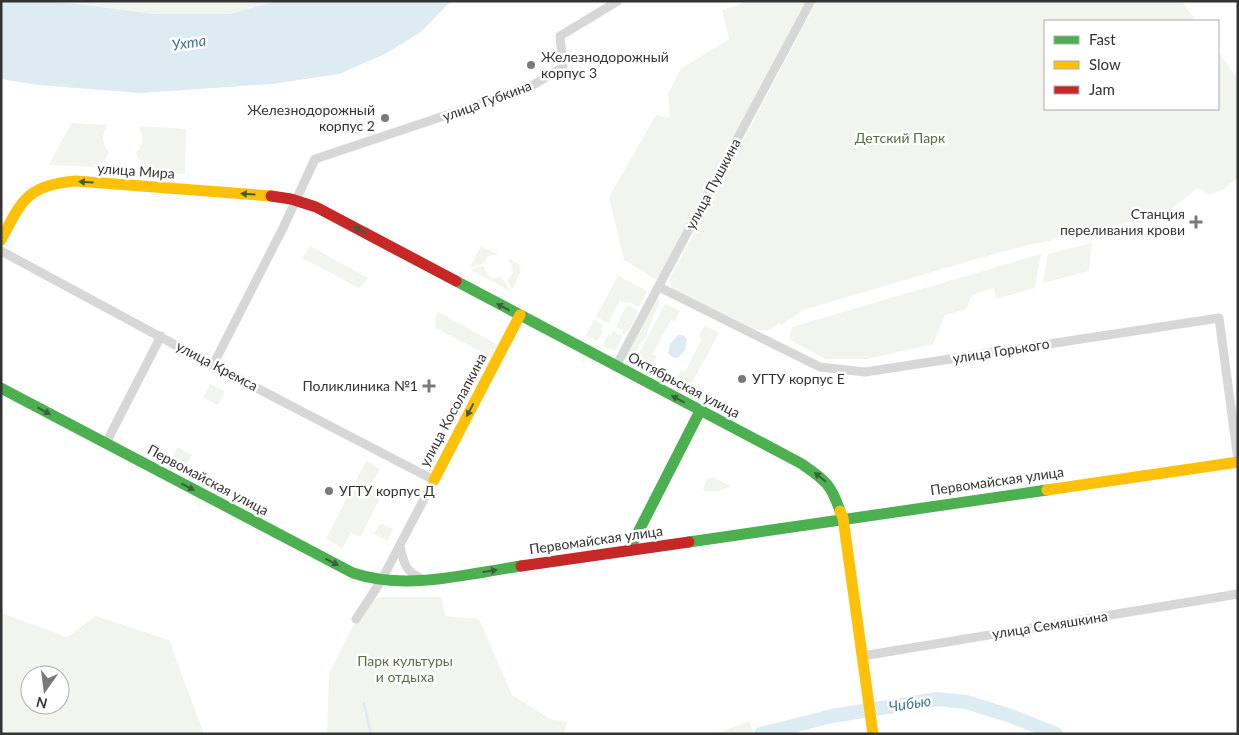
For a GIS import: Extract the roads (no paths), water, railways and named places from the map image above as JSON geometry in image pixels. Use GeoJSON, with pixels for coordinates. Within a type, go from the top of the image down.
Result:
{"type":"FeatureCollection","features":[{"type":"Feature","properties":{"kind":"main road","name":"улица Мира"},"geometry":{"type":"LineString","coordinates":[[1,240],[23,200],[30,193],[59,182],[76,181],[279,196],[297,200]]}},
{"type":"Feature","properties":{"kind":"main road","name":"Октябрьская улица"},"geometry":{"type":"LineString","coordinates":[[297,200],[316,207],[802,464],[824,479],[834,492],[843,518],[873,734]]}},
{"type":"Feature","properties":{"kind":"main road","name":"улица Косолапкина"},"geometry":{"type":"LineString","coordinates":[[434,480],[520,316]]}},
{"type":"Feature","properties":{"kind":"main road","name":"Первомайская улица"},"geometry":{"type":"LineString","coordinates":[[1,388],[353,573],[368,579],[381,581],[425,580],[1238,461]]}},
{"type":"Feature","properties":{"kind":"main road"},"geometry":{"type":"LineString","coordinates":[[629,550],[700,411]]}},
{"type":"Feature","properties":{"kind":"street","name":"улица Губкина"},"geometry":{"type":"LineString","coordinates":[[297,200],[315,159],[528,88],[563,67],[560,36],[618,1]]}},
{"type":"Feature","properties":{"kind":"street","name":"улица Пушкина"},"geometry":{"type":"LineString","coordinates":[[616,366],[810,1]]}},
{"type":"Feature","properties":{"kind":"street"},"geometry":{"type":"LineString","coordinates":[[213,365],[297,200]]}},
{"type":"Feature","properties":{"kind":"street","name":"улица Кремса"},"geometry":{"type":"LineString","coordinates":[[1,251],[213,365],[434,480]]}},
{"type":"Feature","properties":{"kind":"street","name":"улица Горького"},"geometry":{"type":"LineString","coordinates":[[659,287],[820,367],[865,372],[1219,318],[1238,461]]}},
{"type":"Feature","properties":{"kind":"street"},"geometry":{"type":"LineString","coordinates":[[106,443],[161,336]]}},
{"type":"Feature","properties":{"kind":"street","name":"улица Косолапкина"},"geometry":{"type":"LineString","coordinates":[[356,619],[381,581],[434,480]]}},
{"type":"Feature","properties":{"kind":"street"},"geometry":{"type":"LineString","coordinates":[[400,546],[404,565],[412,574],[425,580]]}},
{"type":"Feature","properties":{"kind":"street","name":"улица Семяшкина"},"geometry":{"type":"LineString","coordinates":[[862,656],[1238,594]]}},
{"type":"Feature","properties":{"kind":"water","name":"Ухта"},"geometry":{"type":"Polygon","coordinates":[[[1,1],[53,1],[154,14],[230,14],[277,1],[451,1],[421,32],[385,54],[339,74],[272,84],[140,93],[38,85],[1,79],[1,1]]]}},
{"type":"Feature","properties":{"kind":"water"},"geometry":{"type":"Polygon","coordinates":[[[678,335],[683,335],[687,339],[685,350],[678,358],[672,357],[668,353],[670,344],[678,335]]]}},
{"type":"Feature","properties":{"kind":"waterway","name":"Чибью"},"geometry":{"type":"LineString","coordinates":[[761,734],[832,716],[937,699],[966,702],[1011,716],[1056,734]]}},
{"type":"Feature","properties":{"kind":"waterway"},"geometry":{"type":"LineString","coordinates":[[364,703],[371,734]]}},
{"type":"Feature","properties":{"kind":"place","name":"Железнодорожный корпус 3"},"geometry":{"type":"Point","coordinates":[531,65]}},
{"type":"Feature","properties":{"kind":"place","name":"Железнодорожный корпус 2"},"geometry":{"type":"Point","coordinates":[385,118]}},
{"type":"Feature","properties":{"kind":"place","name":"Станция переливания крови"},"geometry":{"type":"Point","coordinates":[1196,222]}},
{"type":"Feature","properties":{"kind":"place","name":"УГТУ корпус Е"},"geometry":{"type":"Point","coordinates":[742,379]}},
{"type":"Feature","properties":{"kind":"place","name":"Поликлиника №1"},"geometry":{"type":"Point","coordinates":[429,386]}},
{"type":"Feature","properties":{"kind":"place","name":"УГТУ корпус Д"},"geometry":{"type":"Point","coordinates":[329,491]}},
{"type":"Feature","properties":{"kind":"park label","name":"Детский Парк"},"geometry":{"type":"Point","coordinates":[900,138]}},
{"type":"Feature","properties":{"kind":"park label","name":"Парк культуры и отдыха"},"geometry":{"type":"Point","coordinates":[405,670]}}]}
